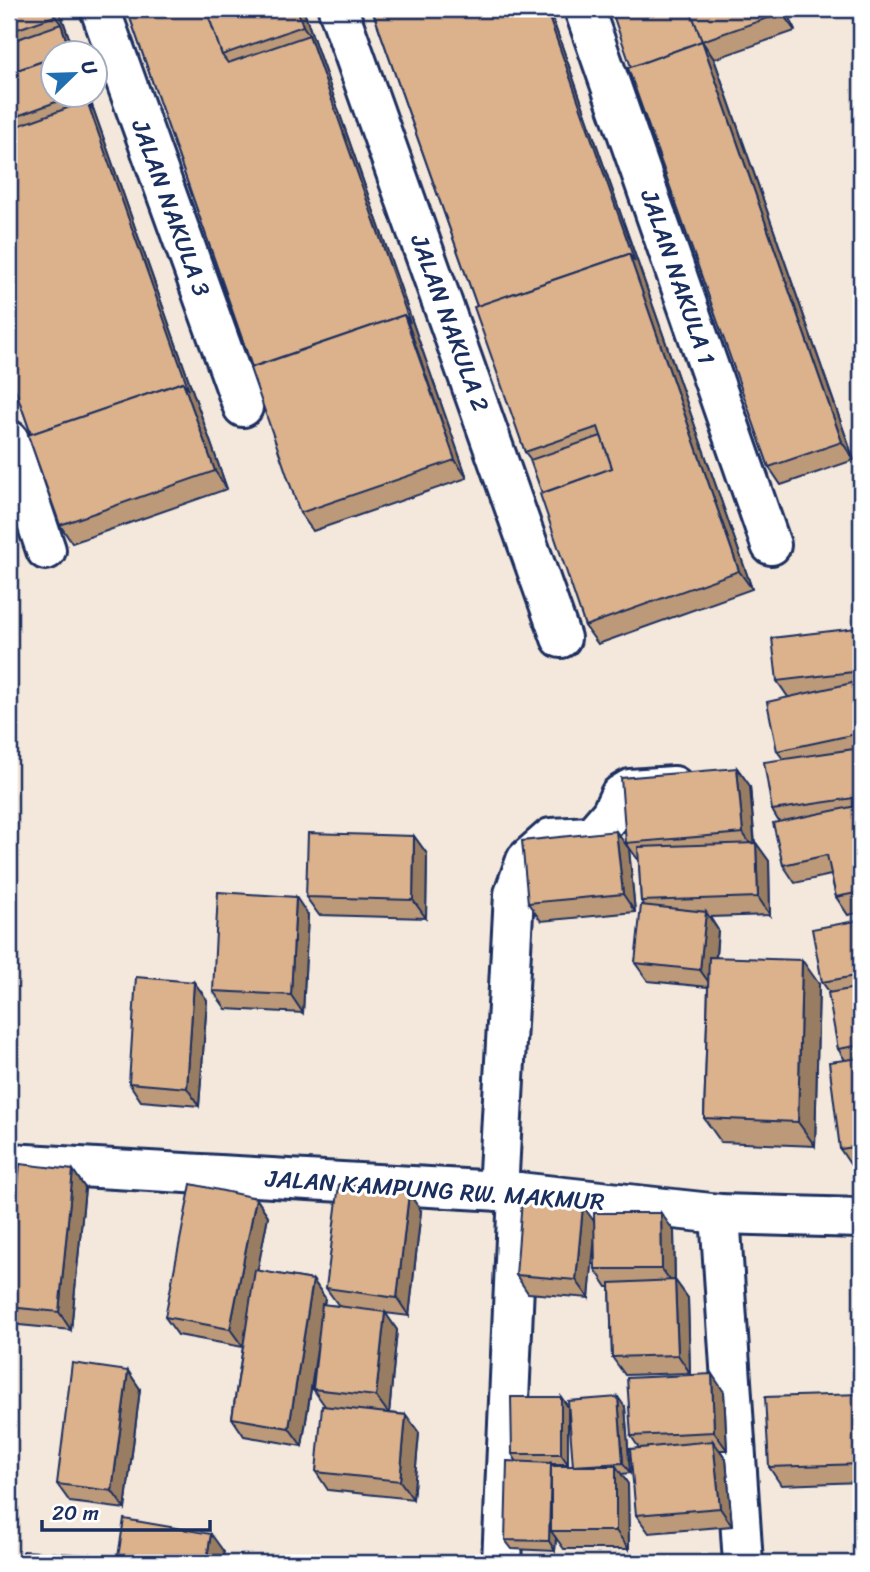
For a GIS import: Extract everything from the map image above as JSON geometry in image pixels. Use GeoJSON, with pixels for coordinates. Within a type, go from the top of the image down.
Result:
{"type":"FeatureCollection","features":[{"type":"Feature","properties":{"kind":"street","name":"JALAN NAKULA 3"},"geometry":{"type":"LineString","coordinates":[[100,9],[243,407]]}},
{"type":"Feature","properties":{"kind":"street","name":"JALAN NAKULA 2"},"geometry":{"type":"LineString","coordinates":[[338,9],[561,638]]}},
{"type":"Feature","properties":{"kind":"street","name":"JALAN NAKULA 1"},"geometry":{"type":"LineString","coordinates":[[584,9],[771,545]]}},
{"type":"Feature","properties":{"kind":"street"},"geometry":{"type":"LineString","coordinates":[[9,440],[46,550]]}},
{"type":"Feature","properties":{"kind":"street"},"geometry":{"type":"LineString","coordinates":[[502,1563],[514,894],[526,860],[551,838],[592,836],[611,814],[620,795],[631,789],[711,782]]}},
{"type":"Feature","properties":{"kind":"street"},"geometry":{"type":"LineString","coordinates":[[15,1163],[17,1204]]}},
{"type":"Feature","properties":{"kind":"street","name":"JALAN KAMPUNG RW. MAKMUR"},"geometry":{"type":"LineString","coordinates":[[15,1163],[508,1192],[720,1214],[861,1218]]}},
{"type":"Feature","properties":{"kind":"street"},"geometry":{"type":"LineString","coordinates":[[720,1214],[743,1563]]}},
{"type":"Feature","properties":{"kind":"building"},"geometry":{"type":"Polygon","coordinates":[[[9,9],[52,9],[55,16],[9,32],[9,9]]]}},
{"type":"Feature","properties":{"kind":"building"},"geometry":{"type":"Polygon","coordinates":[[[127,9],[224,9],[208,14],[222,55],[228,63],[309,35],[410,323],[404,315],[252,367],[127,9]]]}},
{"type":"Feature","properties":{"kind":"building"},"geometry":{"type":"Polygon","coordinates":[[[224,9],[297,9],[303,26],[222,55],[208,14],[224,9]]]}},
{"type":"Feature","properties":{"kind":"building"},"geometry":{"type":"Polygon","coordinates":[[[372,9],[546,9],[635,262],[629,254],[477,306],[372,9]]]}},
{"type":"Feature","properties":{"kind":"building"},"geometry":{"type":"Polygon","coordinates":[[[611,9],[690,9],[702,41],[631,67],[611,9]]]}},
{"type":"Feature","properties":{"kind":"building"},"geometry":{"type":"Polygon","coordinates":[[[690,9],[781,9],[782,13],[702,41],[690,9]]]}},
{"type":"Feature","properties":{"kind":"building"},"geometry":{"type":"Polygon","coordinates":[[[61,24],[66,38],[38,38],[38,63],[9,73],[9,42],[61,24]]]}},
{"type":"Feature","properties":{"kind":"building"},"geometry":{"type":"Polygon","coordinates":[[[702,41],[842,442],[769,467],[628,68],[702,41]]]}},
{"type":"Feature","properties":{"kind":"building"},"geometry":{"type":"Polygon","coordinates":[[[38,63],[39,108],[9,119],[9,73],[38,63]]]}},
{"type":"Feature","properties":{"kind":"building"},"geometry":{"type":"Polygon","coordinates":[[[68,108],[89,108],[189,390],[183,382],[31,434],[9,371],[9,129],[68,108]]]}},
{"type":"Feature","properties":{"kind":"building"},"geometry":{"type":"Polygon","coordinates":[[[629,254],[739,571],[585,626],[540,494],[612,468],[598,427],[525,452],[474,307],[629,254]]]}},
{"type":"Feature","properties":{"kind":"building"},"geometry":{"type":"Polygon","coordinates":[[[404,315],[455,460],[300,513],[250,368],[404,315]]]}},
{"type":"Feature","properties":{"kind":"building"},"geometry":{"type":"Polygon","coordinates":[[[183,382],[215,471],[60,525],[28,435],[183,382]]]}},
{"type":"Feature","properties":{"kind":"building"},"geometry":{"type":"Polygon","coordinates":[[[601,436],[612,468],[542,493],[530,460],[601,436]]]}},
{"type":"Feature","properties":{"kind":"building"},"geometry":{"type":"Polygon","coordinates":[[[856,628],[861,671],[777,681],[772,638],[856,628]]]}},
{"type":"Feature","properties":{"kind":"building"},"geometry":{"type":"Polygon","coordinates":[[[861,681],[861,733],[777,751],[767,702],[861,681]]]}},
{"type":"Feature","properties":{"kind":"building"},"geometry":{"type":"Polygon","coordinates":[[[861,748],[861,797],[772,810],[764,762],[861,748]]]}},
{"type":"Feature","properties":{"kind":"building"},"geometry":{"type":"Polygon","coordinates":[[[737,768],[743,833],[626,843],[621,778],[737,768]]]}},
{"type":"Feature","properties":{"kind":"building"},"geometry":{"type":"Polygon","coordinates":[[[861,805],[861,892],[836,897],[827,855],[783,865],[773,823],[861,805]]]}},
{"type":"Feature","properties":{"kind":"building"},"geometry":{"type":"Polygon","coordinates":[[[616,831],[623,894],[528,903],[522,841],[616,831]]]}},
{"type":"Feature","properties":{"kind":"building"},"geometry":{"type":"Polygon","coordinates":[[[308,833],[414,836],[413,900],[306,897],[308,833]]]}},
{"type":"Feature","properties":{"kind":"building"},"geometry":{"type":"Polygon","coordinates":[[[756,843],[758,897],[641,901],[638,847],[756,843]]]}},
{"type":"Feature","properties":{"kind":"building"},"geometry":{"type":"Polygon","coordinates":[[[218,892],[296,897],[291,995],[213,991],[218,892]]]}},
{"type":"Feature","properties":{"kind":"building"},"geometry":{"type":"Polygon","coordinates":[[[641,905],[706,912],[700,970],[635,963],[641,905]]]}},
{"type":"Feature","properties":{"kind":"building"},"geometry":{"type":"Polygon","coordinates":[[[861,920],[861,975],[822,982],[812,929],[861,920]]]}},
{"type":"Feature","properties":{"kind":"building"},"geometry":{"type":"Polygon","coordinates":[[[709,957],[802,960],[798,1122],[704,1118],[709,957]]]}},
{"type":"Feature","properties":{"kind":"building"},"geometry":{"type":"Polygon","coordinates":[[[136,977],[194,982],[187,1088],[129,1083],[136,977]]]}},
{"type":"Feature","properties":{"kind":"building"},"geometry":{"type":"Polygon","coordinates":[[[861,987],[861,1045],[838,1049],[828,993],[861,987]]]}},
{"type":"Feature","properties":{"kind":"building"},"geometry":{"type":"Polygon","coordinates":[[[861,1058],[861,1146],[840,1149],[829,1062],[861,1058]]]}},
{"type":"Feature","properties":{"kind":"building"},"geometry":{"type":"Polygon","coordinates":[[[20,1164],[73,1170],[59,1312],[9,1307],[9,1278],[20,1164]]]}},
{"type":"Feature","properties":{"kind":"building"},"geometry":{"type":"Polygon","coordinates":[[[191,1184],[256,1198],[230,1329],[165,1317],[191,1184]]]}},
{"type":"Feature","properties":{"kind":"building"},"geometry":{"type":"Polygon","coordinates":[[[339,1184],[409,1193],[397,1298],[326,1288],[339,1184]]]}},
{"type":"Feature","properties":{"kind":"building"},"geometry":{"type":"Polygon","coordinates":[[[522,1200],[583,1206],[576,1280],[516,1275],[522,1200]]]}},
{"type":"Feature","properties":{"kind":"building"},"geometry":{"type":"Polygon","coordinates":[[[594,1213],[661,1213],[662,1269],[595,1269],[594,1213]]]}},
{"type":"Feature","properties":{"kind":"building"},"geometry":{"type":"Polygon","coordinates":[[[255,1270],[313,1280],[289,1428],[232,1418],[255,1270]]]}},
{"type":"Feature","properties":{"kind":"building"},"geometry":{"type":"Polygon","coordinates":[[[675,1280],[678,1355],[612,1357],[610,1283],[675,1280]]]}},
{"type":"Feature","properties":{"kind":"building"},"geometry":{"type":"Polygon","coordinates":[[[322,1304],[385,1312],[376,1396],[313,1389],[322,1304]]]}},
{"type":"Feature","properties":{"kind":"building"},"geometry":{"type":"Polygon","coordinates":[[[72,1363],[128,1371],[112,1491],[57,1484],[72,1363]]]}},
{"type":"Feature","properties":{"kind":"building"},"geometry":{"type":"Polygon","coordinates":[[[712,1374],[714,1432],[631,1436],[627,1378],[712,1374]]]}},
{"type":"Feature","properties":{"kind":"building"},"geometry":{"type":"Polygon","coordinates":[[[861,1394],[861,1464],[769,1467],[765,1397],[861,1394]]]}},
{"type":"Feature","properties":{"kind":"building"},"geometry":{"type":"Polygon","coordinates":[[[511,1397],[561,1397],[561,1454],[512,1454],[511,1397]]]}},
{"type":"Feature","properties":{"kind":"building"},"geometry":{"type":"Polygon","coordinates":[[[618,1397],[623,1463],[573,1466],[568,1401],[618,1397]]]}},
{"type":"Feature","properties":{"kind":"building"},"geometry":{"type":"Polygon","coordinates":[[[322,1406],[406,1415],[400,1481],[316,1472],[322,1406]]]}},
{"type":"Feature","properties":{"kind":"building"},"geometry":{"type":"Polygon","coordinates":[[[713,1441],[720,1508],[636,1515],[630,1449],[713,1441]]]}},
{"type":"Feature","properties":{"kind":"building"},"geometry":{"type":"Polygon","coordinates":[[[507,1461],[551,1463],[549,1541],[505,1540],[507,1461]]]}},
{"type":"Feature","properties":{"kind":"building"},"geometry":{"type":"Polygon","coordinates":[[[551,1466],[616,1466],[616,1531],[551,1531],[551,1466]]]}},
{"type":"Feature","properties":{"kind":"building"},"geometry":{"type":"Polygon","coordinates":[[[124,1519],[211,1534],[206,1563],[117,1563],[124,1519]]]}},
{"type":"Feature","properties":{"kind":"building"},"geometry":{"type":"Polygon","coordinates":[[[23,1551],[91,1555],[91,1563],[23,1563],[23,1551]]]}}]}
